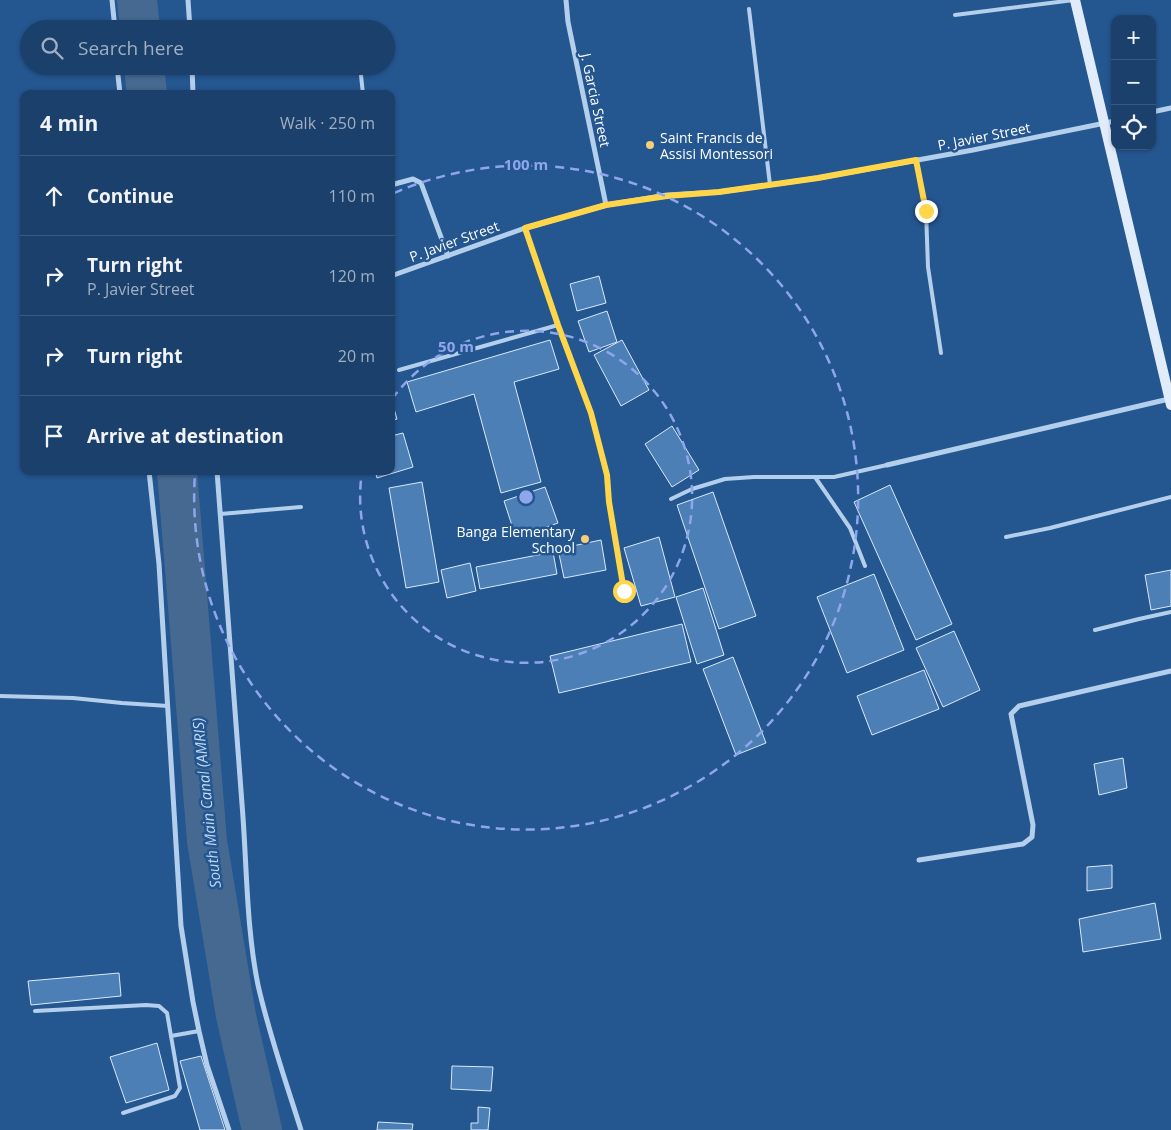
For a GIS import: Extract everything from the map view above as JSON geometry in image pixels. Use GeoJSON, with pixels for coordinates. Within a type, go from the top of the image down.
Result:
{"type":"FeatureCollection","features":[{"type":"Feature","properties":{"kind":"main road"},"geometry":{"type":"LineString","coordinates":[[1075,0],[1110,123],[1170,397]]}},
{"type":"Feature","properties":{"kind":"street"},"geometry":{"type":"LineString","coordinates":[[112,0],[114,20]]}},
{"type":"Feature","properties":{"kind":"street"},"geometry":{"type":"LineString","coordinates":[[188,0],[189,20]]}},
{"type":"Feature","properties":{"kind":"street","name":"J. Garcia Street"},"geometry":{"type":"LineString","coordinates":[[566,0],[568,22],[606,205]]}},
{"type":"Feature","properties":{"kind":"street"},"geometry":{"type":"LineString","coordinates":[[119,75],[120,90]]}},
{"type":"Feature","properties":{"kind":"street"},"geometry":{"type":"LineString","coordinates":[[192,75],[193,90]]}},
{"type":"Feature","properties":{"kind":"street"},"geometry":{"type":"LineString","coordinates":[[1156,111],[1171,108]]}},
{"type":"Feature","properties":{"kind":"street","name":"P. Javier Street"},"geometry":{"type":"LineString","coordinates":[[395,275],[525,228],[606,205],[818,178],[1110,123]]}},
{"type":"Feature","properties":{"kind":"street"},"geometry":{"type":"LineString","coordinates":[[395,184],[413,179],[421,183],[448,256]]}},
{"type":"Feature","properties":{"kind":"street"},"geometry":{"type":"LineString","coordinates":[[887,465],[1170,397]]}},
{"type":"Feature","properties":{"kind":"street"},"geometry":{"type":"LineString","coordinates":[[150,475],[159,564],[182,926],[192,1002],[207,1065],[229,1130]]}},
{"type":"Feature","properties":{"kind":"street"},"geometry":{"type":"LineString","coordinates":[[217,475],[250,937],[258,985],[274,1048],[301,1130]]}},
{"type":"Feature","properties":{"kind":"street"},"geometry":{"type":"LineString","coordinates":[[920,860],[1023,844],[1032,836],[1033,825],[1011,714],[1019,706],[1171,671]]}},
{"type":"Feature","properties":{"kind":"lane"},"geometry":{"type":"LineString","coordinates":[[955,15],[1075,0]]}},
{"type":"Feature","properties":{"kind":"lane"},"geometry":{"type":"LineString","coordinates":[[749,9],[770,185]]}},
{"type":"Feature","properties":{"kind":"lane"},"geometry":{"type":"LineString","coordinates":[[361,75],[363,90]]}},
{"type":"Feature","properties":{"kind":"lane"},"geometry":{"type":"LineString","coordinates":[[916,160],[926,211],[928,268],[941,353]]}},
{"type":"Feature","properties":{"kind":"lane"},"geometry":{"type":"LineString","coordinates":[[525,228],[558,325],[591,413],[607,475],[609,502],[624,591]]}},
{"type":"Feature","properties":{"kind":"lane"},"geometry":{"type":"LineString","coordinates":[[399,370],[558,325]]}},
{"type":"Feature","properties":{"kind":"lane"},"geometry":{"type":"LineString","coordinates":[[670,499],[692,489],[725,479],[834,477],[887,465]]}},
{"type":"Feature","properties":{"kind":"lane"},"geometry":{"type":"LineString","coordinates":[[815,477],[850,528],[866,566]]}},
{"type":"Feature","properties":{"kind":"lane"},"geometry":{"type":"LineString","coordinates":[[1006,537],[1050,528],[1171,497]]}},
{"type":"Feature","properties":{"kind":"lane"},"geometry":{"type":"LineString","coordinates":[[220,514],[301,507]]}},
{"type":"Feature","properties":{"kind":"lane"},"geometry":{"type":"LineString","coordinates":[[1095,630],[1171,612]]}},
{"type":"Feature","properties":{"kind":"lane"},"geometry":{"type":"LineString","coordinates":[[0,696],[72,698],[168,706]]}},
{"type":"Feature","properties":{"kind":"lane"},"geometry":{"type":"LineString","coordinates":[[36,1012],[146,1005],[159,1006],[167,1013],[180,1088],[175,1096],[123,1113]]}},
{"type":"Feature","properties":{"kind":"lane"},"geometry":{"type":"LineString","coordinates":[[171,1036],[199,1031]]}},
{"type":"Feature","properties":{"kind":"building"},"geometry":{"type":"Polygon","coordinates":[[[599,276],[606,303],[577,311],[570,284],[599,276]]]}},
{"type":"Feature","properties":{"kind":"building"},"geometry":{"type":"Polygon","coordinates":[[[607,311],[617,342],[589,352],[578,321],[607,311]]]}},
{"type":"Feature","properties":{"kind":"building"},"geometry":{"type":"Polygon","coordinates":[[[550,340],[559,369],[514,382],[541,482],[501,493],[474,394],[416,412],[407,382],[550,340]]]}},
{"type":"Feature","properties":{"kind":"building"},"geometry":{"type":"Polygon","coordinates":[[[622,340],[649,390],[621,406],[594,355],[622,340]]]}},
{"type":"Feature","properties":{"kind":"building"},"geometry":{"type":"Polygon","coordinates":[[[672,426],[699,470],[672,487],[645,444],[672,426]]]}},
{"type":"Feature","properties":{"kind":"building"},"geometry":{"type":"Polygon","coordinates":[[[403,433],[413,467],[395,472],[395,435],[403,433]]]}},
{"type":"Feature","properties":{"kind":"building"},"geometry":{"type":"Polygon","coordinates":[[[376,475],[387,475],[377,478],[376,475]]]}},
{"type":"Feature","properties":{"kind":"building"},"geometry":{"type":"Polygon","coordinates":[[[422,482],[439,582],[406,588],[389,488],[422,482]]]}},
{"type":"Feature","properties":{"kind":"building"},"geometry":{"type":"Polygon","coordinates":[[[890,485],[952,624],[916,640],[854,502],[890,485]]]}},
{"type":"Feature","properties":{"kind":"building"},"geometry":{"type":"Polygon","coordinates":[[[545,487],[558,523],[516,538],[504,501],[545,487]]]}},
{"type":"Feature","properties":{"kind":"building"},"geometry":{"type":"Polygon","coordinates":[[[713,492],[756,616],[719,629],[677,505],[713,492]]]}},
{"type":"Feature","properties":{"kind":"building"},"geometry":{"type":"Polygon","coordinates":[[[659,537],[675,597],[641,606],[624,548],[659,537]]]}},
{"type":"Feature","properties":{"kind":"building"},"geometry":{"type":"Polygon","coordinates":[[[601,540],[606,570],[564,578],[558,549],[601,540]]]}},
{"type":"Feature","properties":{"kind":"building"},"geometry":{"type":"Polygon","coordinates":[[[553,552],[557,574],[480,589],[476,567],[553,552]]]}},
{"type":"Feature","properties":{"kind":"building"},"geometry":{"type":"Polygon","coordinates":[[[470,563],[476,591],[447,598],[441,570],[470,563]]]}},
{"type":"Feature","properties":{"kind":"building"},"geometry":{"type":"Polygon","coordinates":[[[1171,570],[1171,606],[1151,610],[1145,575],[1171,570]]]}},
{"type":"Feature","properties":{"kind":"building"},"geometry":{"type":"Polygon","coordinates":[[[874,574],[904,650],[847,673],[817,597],[874,574]]]}},
{"type":"Feature","properties":{"kind":"building"},"geometry":{"type":"Polygon","coordinates":[[[703,588],[724,655],[697,664],[676,597],[703,588]]]}},
{"type":"Feature","properties":{"kind":"building"},"geometry":{"type":"Polygon","coordinates":[[[682,624],[691,662],[559,693],[550,656],[682,624]]]}},
{"type":"Feature","properties":{"kind":"building"},"geometry":{"type":"Polygon","coordinates":[[[954,631],[980,690],[943,707],[916,648],[954,631]]]}},
{"type":"Feature","properties":{"kind":"building"},"geometry":{"type":"Polygon","coordinates":[[[733,657],[766,743],[736,755],[703,669],[733,657]]]}},
{"type":"Feature","properties":{"kind":"building"},"geometry":{"type":"Polygon","coordinates":[[[924,670],[939,709],[872,735],[857,696],[924,670]]]}},
{"type":"Feature","properties":{"kind":"building"},"geometry":{"type":"Polygon","coordinates":[[[1123,758],[1127,788],[1099,795],[1094,764],[1123,758]]]}},
{"type":"Feature","properties":{"kind":"building"},"geometry":{"type":"Polygon","coordinates":[[[1112,865],[1112,888],[1087,891],[1087,867],[1112,865]]]}},
{"type":"Feature","properties":{"kind":"building"},"geometry":{"type":"Polygon","coordinates":[[[1155,903],[1161,939],[1083,952],[1079,919],[1155,903]]]}},
{"type":"Feature","properties":{"kind":"building"},"geometry":{"type":"Polygon","coordinates":[[[119,973],[121,996],[31,1005],[28,981],[119,973]]]}},
{"type":"Feature","properties":{"kind":"building"},"geometry":{"type":"Polygon","coordinates":[[[157,1043],[169,1090],[126,1103],[110,1057],[157,1043]]]}},
{"type":"Feature","properties":{"kind":"building"},"geometry":{"type":"Polygon","coordinates":[[[201,1056],[225,1130],[200,1130],[180,1061],[201,1056]]]}},
{"type":"Feature","properties":{"kind":"building"},"geometry":{"type":"Polygon","coordinates":[[[452,1066],[493,1067],[491,1091],[451,1089],[452,1066]]]}},
{"type":"Feature","properties":{"kind":"building"},"geometry":{"type":"Polygon","coordinates":[[[478,1107],[490,1108],[488,1130],[471,1130],[471,1123],[478,1123],[478,1107]]]}},
{"type":"Feature","properties":{"kind":"building"},"geometry":{"type":"Polygon","coordinates":[[[378,1122],[413,1124],[412,1130],[377,1130],[378,1122]]]}},
{"type":"Feature","properties":{"kind":"waterway","name":"South Main Canal (AMRIS)"},"geometry":{"type":"LineString","coordinates":[[137,0],[139,20]]}},
{"type":"Feature","properties":{"kind":"waterway","name":"South Main Canal (AMRIS)"},"geometry":{"type":"LineString","coordinates":[[145,75],[147,90]]}},
{"type":"Feature","properties":{"kind":"waterway","name":"South Main Canal (AMRIS)"},"geometry":{"type":"LineString","coordinates":[[177,475],[207,841],[236,1016],[262,1130]]}},
{"type":"Feature","properties":{"kind":"place","name":"Saint Francis de Assisi Montessori"},"geometry":{"type":"Point","coordinates":[650,145]}},
{"type":"Feature","properties":{"kind":"place","name":"Banga Elementary School"},"geometry":{"type":"Point","coordinates":[585,539]}},
{"type":"Feature","properties":{"kind":"route"},"geometry":{"type":"LineString","coordinates":[[624,591],[609,502],[607,475],[591,413],[558,325],[525,228],[606,205],[818,178],[916,160],[926,211]]}}]}
